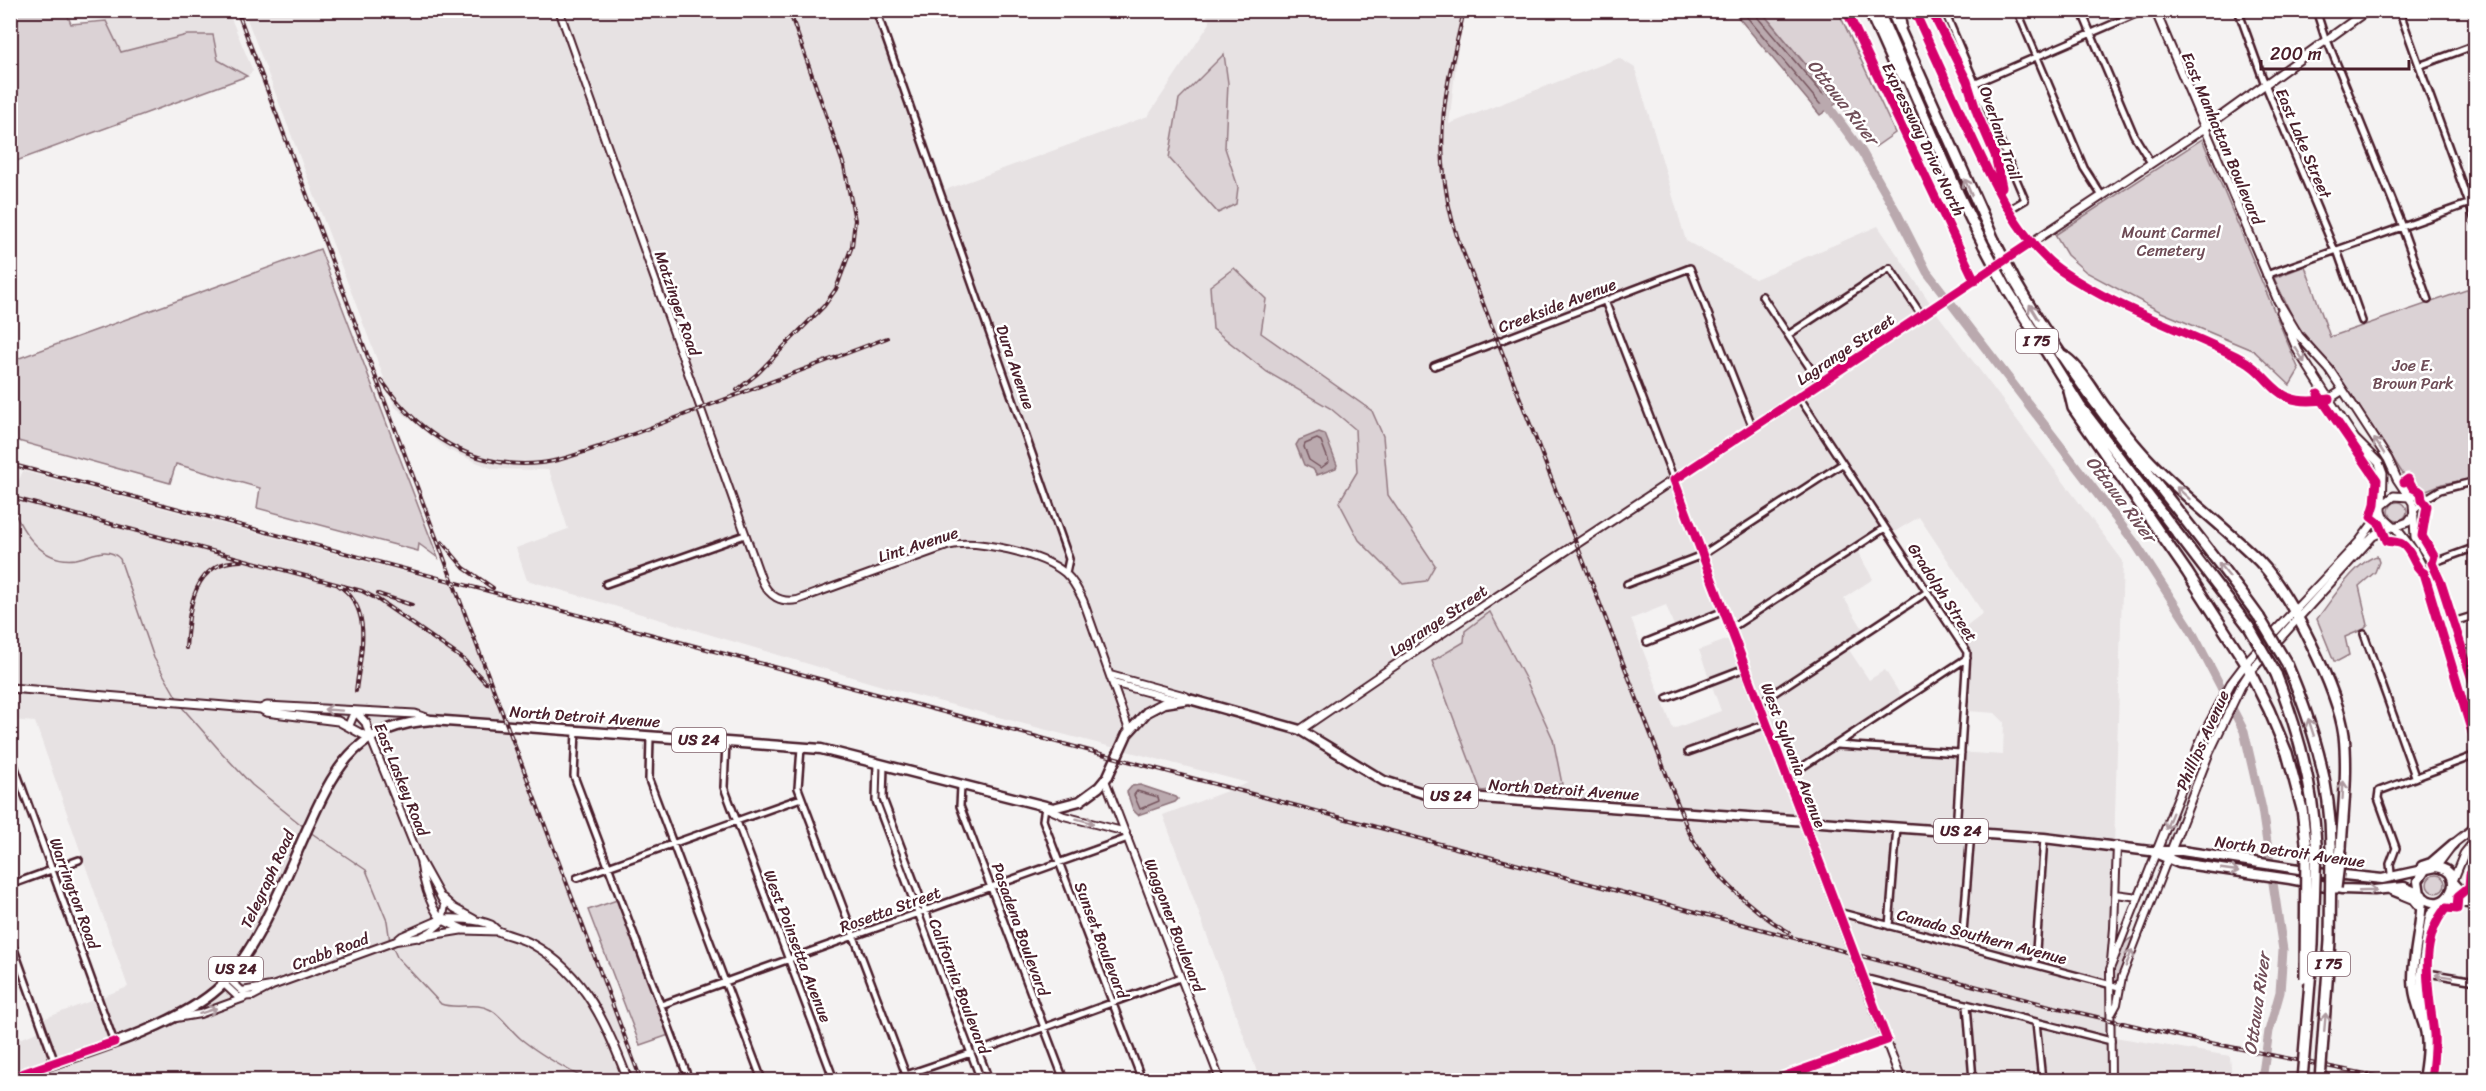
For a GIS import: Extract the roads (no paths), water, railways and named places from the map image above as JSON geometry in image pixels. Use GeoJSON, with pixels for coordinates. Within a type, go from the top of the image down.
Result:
{"type":"FeatureCollection","features":[{"type":"Feature","properties":{"kind":"highway"},"geometry":{"type":"LineString","coordinates":[[1869,10],[1893,64],[1911,87]]}},
{"type":"Feature","properties":{"kind":"highway","name":"I 75"},"geometry":{"type":"LineString","coordinates":[[1878,10],[1984,246],[2007,289],[2069,391],[2133,478],[2249,627],[2276,674],[2292,715],[2302,751],[2315,818],[2311,843]]}},
{"type":"Feature","properties":{"kind":"highway","name":"I 75"},"geometry":{"type":"LineString","coordinates":[[1891,10],[1970,192],[2016,283],[2059,352],[2106,420],[2259,617],[2286,664],[2310,721],[2330,806],[2336,847],[2320,1080]]}},
{"type":"Feature","properties":{"kind":"highway"},"geometry":{"type":"LineString","coordinates":[[1899,10],[1901,32]]}},
{"type":"Feature","properties":{"kind":"highway"},"geometry":{"type":"LineString","coordinates":[[2059,352],[2072,360],[2106,407],[2157,469],[2259,562],[2276,582],[2296,615],[2341,716],[2345,755],[2336,847]]}},
{"type":"Feature","properties":{"kind":"highway"},"geometry":{"type":"LineString","coordinates":[[2069,391],[2073,408],[2249,665],[2287,753],[2311,843],[2302,1080]]}},
{"type":"Feature","properties":{"kind":"main road","name":"East Manhattan Boulevard"},"geometry":{"type":"LineString","coordinates":[[2155,10],[2278,301]]}},
{"type":"Feature","properties":{"kind":"main road","name":"Lagrange Street"},"geometry":{"type":"LineString","coordinates":[[1300,730],[2205,127],[2368,10]]}},
{"type":"Feature","properties":{"kind":"main road"},"geometry":{"type":"LineString","coordinates":[[2278,301],[2293,342],[2355,439],[2382,468],[2383,508],[2387,521],[2395,526],[2422,566],[2475,746]]}},
{"type":"Feature","properties":{"kind":"main road"},"geometry":{"type":"LineString","coordinates":[[2278,301],[2299,336],[2329,369],[2343,390],[2390,462],[2408,497],[2415,512],[2415,537],[2432,563],[2448,605],[2475,692]]}},
{"type":"Feature","properties":{"kind":"main road"},"geometry":{"type":"LineString","coordinates":[[2329,399],[2343,390]]}},
{"type":"Feature","properties":{"kind":"main road"},"geometry":{"type":"LineString","coordinates":[[2355,439],[2367,428]]}},
{"type":"Feature","properties":{"kind":"main road","name":"West Sylvania Avenue"},"geometry":{"type":"LineString","coordinates":[[1674,480],[1901,1080]]}},
{"type":"Feature","properties":{"kind":"main road"},"geometry":{"type":"LineString","coordinates":[[2249,665],[2359,542],[2390,497],[2408,497]]}},
{"type":"Feature","properties":{"kind":"main road"},"geometry":{"type":"LineString","coordinates":[[2395,526],[2408,522],[2415,512]]}},
{"type":"Feature","properties":{"kind":"main road","name":"Phillips Avenue"},"geometry":{"type":"LineString","coordinates":[[2155,852],[2203,735],[2236,676],[2373,536],[2395,526]]}},
{"type":"Feature","properties":{"kind":"main road"},"geometry":{"type":"LineString","coordinates":[[2434,611],[2439,603],[2448,605]]}},
{"type":"Feature","properties":{"kind":"main road","name":"Phillips Avenue"},"geometry":{"type":"LineString","coordinates":[[2169,854],[2223,721],[2249,665]]}},
{"type":"Feature","properties":{"kind":"main road","name":"North Detroit Avenue"},"geometry":{"type":"LineString","coordinates":[[10,688],[261,709],[266,712],[320,718],[349,725],[371,739]]}},
{"type":"Feature","properties":{"kind":"main road","name":"North Detroit Avenue"},"geometry":{"type":"LineString","coordinates":[[261,709],[267,706],[415,714],[432,720],[801,747],[830,751],[1045,807],[1061,807],[1080,801],[1105,780],[1129,730],[1138,719],[1155,707],[1189,699],[1300,730],[1384,782],[1426,794],[2044,838],[2117,845],[2169,854],[2250,861],[2371,878],[2391,879],[2425,870]]}},
{"type":"Feature","properties":{"kind":"main road"},"geometry":{"type":"LineString","coordinates":[[349,725],[355,711]]}},
{"type":"Feature","properties":{"kind":"main road","name":"East Laskey Road"},"geometry":{"type":"LineString","coordinates":[[355,711],[366,723],[371,739]]}},
{"type":"Feature","properties":{"kind":"main road","name":"Telegraph Road"},"geometry":{"type":"LineString","coordinates":[[10,1078],[114,1042],[170,1019],[200,1002],[226,981],[252,945],[322,795],[341,764],[360,745],[398,725],[432,720]]}},
{"type":"Feature","properties":{"kind":"main road"},"geometry":{"type":"LineString","coordinates":[[2371,878],[2431,863],[2475,826]]}},
{"type":"Feature","properties":{"kind":"main road"},"geometry":{"type":"LineString","coordinates":[[2417,971],[2430,918],[2451,893],[2453,881],[2464,854],[2475,839]]}},
{"type":"Feature","properties":{"kind":"main road"},"geometry":{"type":"LineString","coordinates":[[2436,867],[2453,844]]}},
{"type":"Feature","properties":{"kind":"main road","name":"North Detroit Avenue"},"geometry":{"type":"LineString","coordinates":[[2169,854],[2179,863],[2342,889],[2404,887],[2421,895]]}},
{"type":"Feature","properties":{"kind":"main road","name":"US 24"},"geometry":{"type":"LineString","coordinates":[[2425,870],[2436,867],[2448,872],[2474,904]]}},
{"type":"Feature","properties":{"kind":"main road"},"geometry":{"type":"LineString","coordinates":[[2423,1080],[2427,1048],[2422,1020],[2415,1000],[2422,909],[2418,881],[2425,870]]}},
{"type":"Feature","properties":{"kind":"main road"},"geometry":{"type":"LineString","coordinates":[[2389,889],[2414,899],[2422,909]]}},
{"type":"Feature","properties":{"kind":"main road","name":"US 24"},"geometry":{"type":"LineString","coordinates":[[2421,895],[2430,902],[2443,900],[2474,904]]}},
{"type":"Feature","properties":{"kind":"main road"},"geometry":{"type":"LineString","coordinates":[[442,920],[480,922],[540,949],[558,962],[588,993],[602,1018],[628,1080]]}},
{"type":"Feature","properties":{"kind":"main road"},"geometry":{"type":"LineString","coordinates":[[442,920],[464,930],[498,931]]}},
{"type":"Feature","properties":{"kind":"street","name":"Matzinger Road"},"geometry":{"type":"LineString","coordinates":[[560,10],[764,586],[778,599]]}},
{"type":"Feature","properties":{"kind":"street","name":"Dura Avenue"},"geometry":{"type":"LineString","coordinates":[[876,10],[1069,559],[1066,573],[1083,600],[1129,730]]}},
{"type":"Feature","properties":{"kind":"street","name":"Expressway Drive North"},"geometry":{"type":"LineString","coordinates":[[1846,10],[1975,281]]}},
{"type":"Feature","properties":{"kind":"street"},"geometry":{"type":"LineString","coordinates":[[1914,10],[1986,168],[2032,242],[2060,269],[2111,301],[2247,362],[2270,386],[2284,396],[2301,401],[2329,399]]}},
{"type":"Feature","properties":{"kind":"street"},"geometry":{"type":"LineString","coordinates":[[1944,10],[2025,200],[2010,209]]}},
{"type":"Feature","properties":{"kind":"street"},"geometry":{"type":"LineString","coordinates":[[2017,10],[2085,171],[2102,195]]}},
{"type":"Feature","properties":{"kind":"street"},"geometry":{"type":"LineString","coordinates":[[2081,10],[2134,135],[2151,163]]}},
{"type":"Feature","properties":{"kind":"street"},"geometry":{"type":"LineString","coordinates":[[1976,83],[2145,10]]}},
{"type":"Feature","properties":{"kind":"street","name":"East Lake Street"},"geometry":{"type":"LineString","coordinates":[[2238,10],[2265,85],[2336,250],[2362,321]]}},
{"type":"Feature","properties":{"kind":"street"},"geometry":{"type":"LineString","coordinates":[[2316,10],[2326,40],[2403,227],[2428,300]]}},
{"type":"Feature","properties":{"kind":"street"},"geometry":{"type":"LineString","coordinates":[[2399,10],[2475,223]]}},
{"type":"Feature","properties":{"kind":"street"},"geometry":{"type":"LineString","coordinates":[[2474,10],[2475,15]]}},
{"type":"Feature","properties":{"kind":"street"},"geometry":{"type":"LineString","coordinates":[[2419,66],[2475,45]]}},
{"type":"Feature","properties":{"kind":"street"},"geometry":{"type":"LineString","coordinates":[[2266,275],[2475,201]]}},
{"type":"Feature","properties":{"kind":"street","name":"Creekside Avenue"},"geometry":{"type":"LineString","coordinates":[[1434,366],[1690,268],[1753,428]]}},
{"type":"Feature","properties":{"kind":"street"},"geometry":{"type":"LineString","coordinates":[[1788,335],[1890,268],[1922,316]]}},
{"type":"Feature","properties":{"kind":"street"},"geometry":{"type":"LineString","coordinates":[[1762,296],[1820,383]]}},
{"type":"Feature","properties":{"kind":"street"},"geometry":{"type":"LineString","coordinates":[[1605,301],[1674,480]]}},
{"type":"Feature","properties":{"kind":"street","name":"Gradolph Street"},"geometry":{"type":"LineString","coordinates":[[1799,398],[1967,652],[1956,831]]}},
{"type":"Feature","properties":{"kind":"street"},"geometry":{"type":"LineString","coordinates":[[1627,584],[1702,555],[1842,464]]}},
{"type":"Feature","properties":{"kind":"street"},"geometry":{"type":"LineString","coordinates":[[2415,512],[2430,496],[2453,485],[2475,481]]}},
{"type":"Feature","properties":{"kind":"street"},"geometry":{"type":"LineString","coordinates":[[2408,497],[2430,496]]}},
{"type":"Feature","properties":{"kind":"street"},"geometry":{"type":"LineString","coordinates":[[1730,629],[1884,528]]}},
{"type":"Feature","properties":{"kind":"street"},"geometry":{"type":"LineString","coordinates":[[606,584],[746,534]]}},
{"type":"Feature","properties":{"kind":"street","name":"Lint Avenue"},"geometry":{"type":"LineString","coordinates":[[778,599],[790,601],[804,598],[962,542],[981,543],[1038,558],[1066,573]]}},
{"type":"Feature","properties":{"kind":"street"},"geometry":{"type":"LineString","coordinates":[[2432,563],[2475,547]]}},
{"type":"Feature","properties":{"kind":"street"},"geometry":{"type":"LineString","coordinates":[[1759,703],[1927,592]]}},
{"type":"Feature","properties":{"kind":"street"},"geometry":{"type":"LineString","coordinates":[[1647,642],[1724,612]]}},
{"type":"Feature","properties":{"kind":"street"},"geometry":{"type":"LineString","coordinates":[[2453,622],[2475,615]]}},
{"type":"Feature","properties":{"kind":"street"},"geometry":{"type":"LineString","coordinates":[[2364,634],[2415,776]]}},
{"type":"Feature","properties":{"kind":"street"},"geometry":{"type":"LineString","coordinates":[[1787,777],[1967,658]]}},
{"type":"Feature","properties":{"kind":"street"},"geometry":{"type":"LineString","coordinates":[[1667,698],[1745,668]]}},
{"type":"Feature","properties":{"kind":"street"},"geometry":{"type":"LineString","coordinates":[[1110,675],[1186,696],[1189,699]]}},
{"type":"Feature","properties":{"kind":"street"},"geometry":{"type":"LineString","coordinates":[[1113,683],[1179,701]]}},
{"type":"Feature","properties":{"kind":"street"},"geometry":{"type":"LineString","coordinates":[[1688,752],[1766,724]]}},
{"type":"Feature","properties":{"kind":"street"},"geometry":{"type":"LineString","coordinates":[[576,731],[574,776],[690,1080]]}},
{"type":"Feature","properties":{"kind":"street"},"geometry":{"type":"LineString","coordinates":[[650,736],[648,776],[762,1080]]}},
{"type":"Feature","properties":{"kind":"street","name":"East Laskey Road"},"geometry":{"type":"LineString","coordinates":[[371,739],[420,860],[429,893],[442,920]]}},
{"type":"Feature","properties":{"kind":"street","name":"West Poinsetta Avenue"},"geometry":{"type":"LineString","coordinates":[[726,742],[723,781],[834,1080]]}},
{"type":"Feature","properties":{"kind":"street"},"geometry":{"type":"LineString","coordinates":[[1836,745],[1961,753]]}},
{"type":"Feature","properties":{"kind":"street"},"geometry":{"type":"LineString","coordinates":[[801,747],[798,788],[801,798],[907,1078]]}},
{"type":"Feature","properties":{"kind":"street","name":"Warrington Road"},"geometry":{"type":"LineString","coordinates":[[10,754],[114,1042]]}},
{"type":"Feature","properties":{"kind":"street"},"geometry":{"type":"LineString","coordinates":[[2391,873],[2390,864],[2396,848],[2378,798],[2379,791],[2475,754]]}},
{"type":"Feature","properties":{"kind":"street","name":"California Boulevard"},"geometry":{"type":"LineString","coordinates":[[881,764],[875,795],[925,911],[981,1080]]}},
{"type":"Feature","properties":{"kind":"street","name":"Waggoner Boulevard"},"geometry":{"type":"LineString","coordinates":[[1105,780],[1220,1080]]}},
{"type":"Feature","properties":{"kind":"street","name":"Pasadena Boulevard"},"geometry":{"type":"LineString","coordinates":[[961,786],[960,806],[1064,1080]]}},
{"type":"Feature","properties":{"kind":"street"},"geometry":{"type":"LineString","coordinates":[[577,878],[801,798]]}},
{"type":"Feature","properties":{"kind":"street","name":"North Detroit Avenue"},"geometry":{"type":"LineString","coordinates":[[1045,807],[1064,816],[1127,835]]}},
{"type":"Feature","properties":{"kind":"street","name":"Sunset Boulevard"},"geometry":{"type":"LineString","coordinates":[[1045,807],[1043,820],[1142,1080]]}},
{"type":"Feature","properties":{"kind":"street"},"geometry":{"type":"LineString","coordinates":[[1889,926],[1897,827]]}},
{"type":"Feature","properties":{"kind":"street"},"geometry":{"type":"LineString","coordinates":[[1962,945],[1971,832]]}},
{"type":"Feature","properties":{"kind":"street","name":"California Boulevard"},"geometry":{"type":"LineString","coordinates":[[892,834],[918,913],[989,1080]]}},
{"type":"Feature","properties":{"kind":"street","name":"Rosetta Street"},"geometry":{"type":"LineString","coordinates":[[661,1005],[991,887],[1127,835]]}},
{"type":"Feature","properties":{"kind":"street"},"geometry":{"type":"LineString","coordinates":[[2035,964],[2044,838]]}},
{"type":"Feature","properties":{"kind":"street","name":"Phillips Avenue"},"geometry":{"type":"LineString","coordinates":[[2111,1080],[2110,969],[2117,845]]}},
{"type":"Feature","properties":{"kind":"street","name":"Phillips Avenue"},"geometry":{"type":"LineString","coordinates":[[2110,969],[2155,852]]}},
{"type":"Feature","properties":{"kind":"street","name":"Phillips Avenue"},"geometry":{"type":"LineString","coordinates":[[2112,1014],[2119,987],[2169,854]]}},
{"type":"Feature","properties":{"kind":"street","name":"East Laskey Road"},"geometry":{"type":"LineString","coordinates":[[420,860],[445,905],[442,920]]}},
{"type":"Feature","properties":{"kind":"street"},"geometry":{"type":"LineString","coordinates":[[10,885],[79,861]]}},
{"type":"Feature","properties":{"kind":"street"},"geometry":{"type":"LineString","coordinates":[[440,894],[454,908],[480,922]]}},
{"type":"Feature","properties":{"kind":"street"},"geometry":{"type":"LineString","coordinates":[[2116,894],[2137,901],[2148,909]]}},
{"type":"Feature","properties":{"kind":"street","name":"Canada Southern Avenue"},"geometry":{"type":"LineString","coordinates":[[1838,912],[2119,987]]}},
{"type":"Feature","properties":{"kind":"street","name":"Crabb Road"},"geometry":{"type":"LineString","coordinates":[[419,938],[435,929],[442,920]]}},
{"type":"Feature","properties":{"kind":"street","name":"Crabb Road"},"geometry":{"type":"LineString","coordinates":[[396,941],[402,936],[442,920]]}},
{"type":"Feature","properties":{"kind":"street","name":"Crabb Road"},"geometry":{"type":"LineString","coordinates":[[170,1019],[200,1014],[396,941],[464,930]]}},
{"type":"Feature","properties":{"kind":"street"},"geometry":{"type":"LineString","coordinates":[[2125,932],[2137,937]]}},
{"type":"Feature","properties":{"kind":"street"},"geometry":{"type":"LineString","coordinates":[[10,938],[55,1063]]}},
{"type":"Feature","properties":{"kind":"street"},"geometry":{"type":"LineString","coordinates":[[2417,971],[2475,981]]}},
{"type":"Feature","properties":{"kind":"street"},"geometry":{"type":"LineString","coordinates":[[891,1080],[907,1078],[970,1052],[973,1046],[977,1050],[1180,978]]}},
{"type":"Feature","properties":{"kind":"street"},"geometry":{"type":"LineString","coordinates":[[1864,978],[2111,1041]]}},
{"type":"Feature","properties":{"kind":"street"},"geometry":{"type":"LineString","coordinates":[[226,981],[238,997],[244,998]]}},
{"type":"Feature","properties":{"kind":"street","name":"Crabb Road"},"geometry":{"type":"LineString","coordinates":[[226,981],[244,991],[261,986],[272,986]]}},
{"type":"Feature","properties":{"kind":"street"},"geometry":{"type":"LineString","coordinates":[[1967,1005],[1973,1080]]}},
{"type":"Feature","properties":{"kind":"street"},"geometry":{"type":"LineString","coordinates":[[2036,1023],[2042,1080]]}},
{"type":"Feature","properties":{"kind":"street"},"geometry":{"type":"LineString","coordinates":[[1774,1080],[1887,1040]]}},
{"type":"Feature","properties":{"kind":"water"},"geometry":{"type":"Polygon","coordinates":[[[1733,11],[1761,11],[1837,103],[1820,115],[1733,11]]]}},
{"type":"Feature","properties":{"kind":"water"},"geometry":{"type":"Polygon","coordinates":[[[1319,432],[1325,434],[1337,465],[1336,468],[1317,475],[1313,469],[1304,465],[1296,445],[1299,440],[1319,432]]]}},
{"type":"Feature","properties":{"kind":"water"},"geometry":{"type":"Polygon","coordinates":[[[1140,785],[1178,799],[1138,815],[1133,810],[1127,792],[1132,786],[1140,785]]]}},
{"type":"Feature","properties":{"kind":"waterway","name":"Ottawa River"},"geometry":{"type":"LineString","coordinates":[[1823,99],[1862,152],[1927,272],[2135,543],[2190,628],[2244,731],[2262,809],[2283,950],[2280,992],[2269,1031],[2262,1080]]}},
{"type":"Feature","properties":{"kind":"waterway"},"geometry":{"type":"LineString","coordinates":[[10,502],[26,534],[43,551],[52,556],[76,559],[105,552],[120,559],[154,658],[178,700]]}},
{"type":"Feature","properties":{"kind":"waterway"},"geometry":{"type":"LineString","coordinates":[[180,705],[252,785],[304,827]]}},
{"type":"Feature","properties":{"kind":"waterway"},"geometry":{"type":"LineString","coordinates":[[310,832],[366,870],[387,921],[390,942]]}},
{"type":"Feature","properties":{"kind":"waterway"},"geometry":{"type":"LineString","coordinates":[[392,946],[397,957],[441,1004],[479,1006],[491,1010],[529,1045],[587,1080]]}},
{"type":"Feature","properties":{"kind":"railway"},"geometry":{"type":"LineString","coordinates":[[237,10],[641,1080]]}},
{"type":"Feature","properties":{"kind":"railway"},"geometry":{"type":"LineString","coordinates":[[737,390],[757,374],[824,306],[836,289],[852,246],[855,220],[844,166],[789,10]]}},
{"type":"Feature","properties":{"kind":"railway"},"geometry":{"type":"LineString","coordinates":[[1464,10],[1451,65],[1442,142],[1448,201],[1458,239],[1688,830],[1706,859],[1731,888],[1760,913],[1789,932]]}},
{"type":"Feature","properties":{"kind":"railway"},"geometry":{"type":"LineString","coordinates":[[382,381],[413,418],[450,445],[493,461],[516,464],[541,463],[563,459],[599,447],[887,338]]}},
{"type":"Feature","properties":{"kind":"railway"},"geometry":{"type":"LineString","coordinates":[[10,464],[2050,1006],[2196,1040],[2396,1080]]}},
{"type":"Feature","properties":{"kind":"railway"},"geometry":{"type":"LineString","coordinates":[[10,497],[362,591],[463,659],[486,683]]}},
{"type":"Feature","properties":{"kind":"railway"},"geometry":{"type":"LineString","coordinates":[[442,542],[464,568],[493,588]]}},
{"type":"Feature","properties":{"kind":"railway"},"geometry":{"type":"LineString","coordinates":[[186,648],[192,604],[202,579],[212,569],[224,563],[241,561]]}},
{"type":"Feature","properties":{"kind":"railway"},"geometry":{"type":"LineString","coordinates":[[338,585],[350,595],[361,620],[362,648],[356,691]]}},
{"type":"Feature","properties":{"kind":"railway"},"geometry":{"type":"LineString","coordinates":[[378,594],[412,605]]}},
{"type":"Feature","properties":{"kind":"park label","name":"Mount Carmel Cemetery"},"geometry":{"type":"Point","coordinates":[2171,241]}},
{"type":"Feature","properties":{"kind":"park label","name":"Joe E. Brown Park"},"geometry":{"type":"Point","coordinates":[2413,374]}}]}
